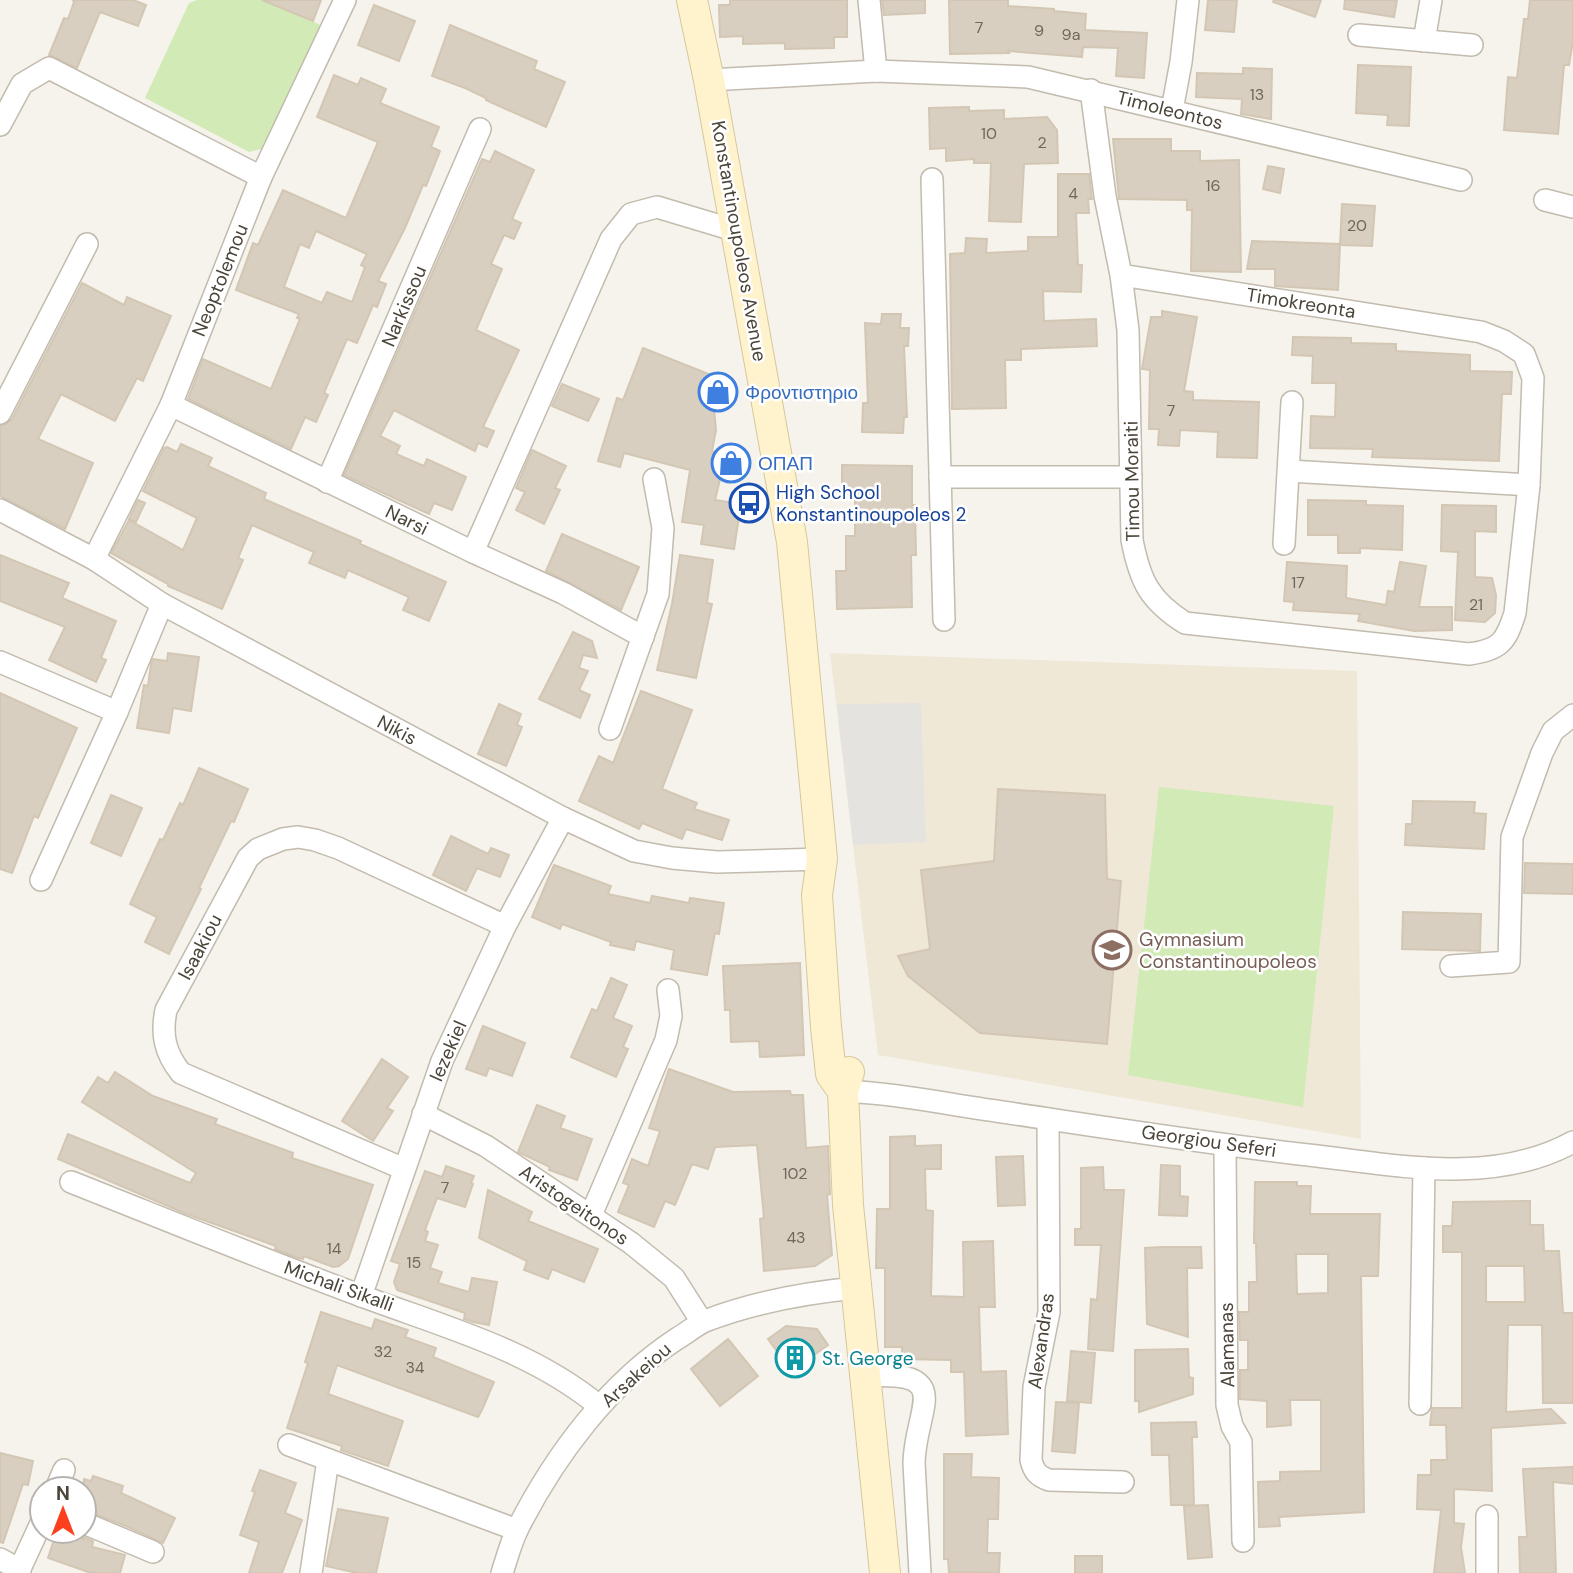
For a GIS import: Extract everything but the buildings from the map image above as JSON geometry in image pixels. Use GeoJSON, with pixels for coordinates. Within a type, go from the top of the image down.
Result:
{"type":"FeatureCollection","features":[{"type":"Feature","properties":{"kind":"street","name":"Neoptolemou"},"geometry":{"type":"LineString","coordinates":[[94,559],[171,405],[261,177],[345,0]]}},
{"type":"Feature","properties":{"kind":"street","name":"Konstantinoupoleos Avenue"},"geometry":{"type":"LineString","coordinates":[[692,0],[737,230],[792,542],[822,859],[817,895],[826,1027],[831,1074],[844,1091],[848,1205],[885,1573]]}},
{"type":"Feature","properties":{"kind":"street"},"geometry":{"type":"LineString","coordinates":[[869,0],[876,71]]}},
{"type":"Feature","properties":{"kind":"street"},"geometry":{"type":"LineString","coordinates":[[1172,110],[1188,0]]}},
{"type":"Feature","properties":{"kind":"street"},"geometry":{"type":"LineString","coordinates":[[1424,41],[1431,0]]}},
{"type":"Feature","properties":{"kind":"street"},"geometry":{"type":"LineString","coordinates":[[1359,35],[1472,45]]}},
{"type":"Feature","properties":{"kind":"street"},"geometry":{"type":"LineString","coordinates":[[0,125],[22,84],[49,68],[261,177]]}},
{"type":"Feature","properties":{"kind":"street","name":"Timoleontos"},"geometry":{"type":"LineString","coordinates":[[709,79],[876,71],[1028,77],[1461,180]]}},
{"type":"Feature","properties":{"kind":"street","name":"Timou Moraiti"},"geometry":{"type":"LineString","coordinates":[[1091,90],[1105,196],[1121,275],[1128,330],[1132,540],[1137,569],[1147,590],[1163,609],[1185,623],[1469,654],[1486,652],[1497,647]]}},
{"type":"Feature","properties":{"kind":"street","name":"Narkissou"},"geometry":{"type":"LineString","coordinates":[[327,482],[480,130]]}},
{"type":"Feature","properties":{"kind":"street"},"geometry":{"type":"LineString","coordinates":[[932,179],[944,620]]}},
{"type":"Feature","properties":{"kind":"street"},"geometry":{"type":"LineString","coordinates":[[1545,200],[1572,202]]}},
{"type":"Feature","properties":{"kind":"street"},"geometry":{"type":"LineString","coordinates":[[473,552],[611,239],[631,214],[657,207],[737,230]]}},
{"type":"Feature","properties":{"kind":"street"},"geometry":{"type":"LineString","coordinates":[[0,413],[87,244]]}},
{"type":"Feature","properties":{"kind":"street","name":"Timokreonta"},"geometry":{"type":"LineString","coordinates":[[1121,275],[1481,332],[1504,341],[1524,354],[1533,378],[1529,485],[1515,613],[1509,632],[1497,647]]}},
{"type":"Feature","properties":{"kind":"street"},"geometry":{"type":"LineString","coordinates":[[1284,544],[1292,401]]}},
{"type":"Feature","properties":{"kind":"street","name":"Narsi"},"geometry":{"type":"LineString","coordinates":[[171,405],[562,593],[643,637]]}},
{"type":"Feature","properties":{"kind":"street"},"geometry":{"type":"LineString","coordinates":[[1289,471],[1529,485]]}},
{"type":"Feature","properties":{"kind":"street"},"geometry":{"type":"LineString","coordinates":[[940,477],[1131,477]]}},
{"type":"Feature","properties":{"kind":"street"},"geometry":{"type":"LineString","coordinates":[[610,729],[658,594],[663,528],[654,480]]}},
{"type":"Feature","properties":{"kind":"street","name":"Nikis"},"geometry":{"type":"LineString","coordinates":[[0,510],[94,559],[162,604],[562,818],[635,851],[672,858],[750,862],[822,859]]}},
{"type":"Feature","properties":{"kind":"street"},"geometry":{"type":"LineString","coordinates":[[41,880],[117,712],[162,604]]}},
{"type":"Feature","properties":{"kind":"street"},"geometry":{"type":"LineString","coordinates":[[0,662],[117,712]]}},
{"type":"Feature","properties":{"kind":"street"},"geometry":{"type":"LineString","coordinates":[[1451,966],[1509,962],[1512,838],[1542,753],[1553,731],[1573,715]]}},
{"type":"Feature","properties":{"kind":"street","name":"Iezekiel"},"geometry":{"type":"LineString","coordinates":[[362,1296],[442,1061],[505,926],[562,818]]}},
{"type":"Feature","properties":{"kind":"street","name":"Isaakiou"},"geometry":{"type":"LineString","coordinates":[[404,1169],[181,1073],[170,1060],[164,1043],[166,1010],[248,858],[258,849],[283,839],[298,837],[338,848],[505,926]]}},
{"type":"Feature","properties":{"kind":"street"},"geometry":{"type":"LineString","coordinates":[[591,1216],[666,1040],[671,1016],[668,990]]}},
{"type":"Feature","properties":{"kind":"street","name":"Georgiou Seferi"},"geometry":{"type":"LineString","coordinates":[[844,1091],[1126,1129],[1225,1146],[1424,1168],[1480,1168],[1524,1162],[1559,1150],[1573,1142]]}},
{"type":"Feature","properties":{"kind":"street","name":"Aristogeitonos"},"geometry":{"type":"LineString","coordinates":[[423,1114],[486,1146],[631,1243],[674,1278],[702,1322]]}},
{"type":"Feature","properties":{"kind":"street","name":"Alexandras"},"geometry":{"type":"LineString","coordinates":[[1048,1119],[1049,1312],[1034,1387],[1031,1460],[1033,1469],[1039,1476],[1049,1480],[1123,1482]]}},
{"type":"Feature","properties":{"kind":"street","name":"Alamanas"},"geometry":{"type":"LineString","coordinates":[[1225,1146],[1227,1405],[1232,1426],[1241,1443],[1243,1541]]}},
{"type":"Feature","properties":{"kind":"street"},"geometry":{"type":"LineString","coordinates":[[1420,1404],[1424,1168]]}},
{"type":"Feature","properties":{"kind":"street","name":"Michali Sikalli"},"geometry":{"type":"LineString","coordinates":[[71,1182],[505,1350],[576,1387],[599,1406]]}},
{"type":"Feature","properties":{"kind":"street","name":"Arsakeiou"},"geometry":{"type":"LineString","coordinates":[[502,1573],[517,1530],[549,1473],[599,1406],[653,1356],[702,1322],[751,1305],[805,1293],[856,1288]]}},
{"type":"Feature","properties":{"kind":"street"},"geometry":{"type":"LineString","coordinates":[[867,1376],[904,1376],[918,1382],[924,1391],[926,1401],[914,1451],[920,1573]]}},
{"type":"Feature","properties":{"kind":"street"},"geometry":{"type":"LineString","coordinates":[[289,1445],[517,1530]]}},
{"type":"Feature","properties":{"kind":"street"},"geometry":{"type":"LineString","coordinates":[[311,1573],[328,1460]]}},
{"type":"Feature","properties":{"kind":"street"},"geometry":{"type":"LineString","coordinates":[[1487,1516],[1487,1573]]}},
{"type":"Feature","properties":{"kind":"street"},"geometry":{"type":"LineString","coordinates":[[98,1529],[153,1552]]}},
{"type":"Feature","properties":{"kind":"street"},"geometry":{"type":"LineString","coordinates":[[0,1559],[19,1571],[31,1545]]}},
{"type":"Feature","properties":{"kind":"shaded area","name":"Gymnasium Constantinoupoleos"},"geometry":{"type":"Polygon","coordinates":[[[830,653],[1357,671],[1361,1139],[878,1055],[830,653]]]}},
{"type":"Feature","properties":{"kind":"shaded area"},"geometry":{"type":"Polygon","coordinates":[[[921,703],[926,842],[853,845],[837,704],[921,703]]]}},
{"type":"Feature","properties":{"kind":"green space"},"geometry":{"type":"Polygon","coordinates":[[[197,0],[271,0],[326,28],[273,146],[249,152],[145,98],[189,3],[197,0]]]}},
{"type":"Feature","properties":{"kind":"green space"},"geometry":{"type":"Polygon","coordinates":[[[1159,787],[1334,806],[1303,1107],[1128,1075],[1159,787]]]}},
{"type":"Feature","properties":{"kind":"place","name":"Φροντιστηριο"},"geometry":{"type":"Point","coordinates":[718,392]}},
{"type":"Feature","properties":{"kind":"place","name":"ΟΠΑΠ"},"geometry":{"type":"Point","coordinates":[731,463]}},
{"type":"Feature","properties":{"kind":"place","name":"High School Konstantinoupoleos 2"},"geometry":{"type":"Point","coordinates":[749,503]}},
{"type":"Feature","properties":{"kind":"place","name":"Gymnasium Constantinoupoleos"},"geometry":{"type":"Point","coordinates":[1112,950]}},
{"type":"Feature","properties":{"kind":"place","name":"St. George"},"geometry":{"type":"Point","coordinates":[795,1358]}}]}
